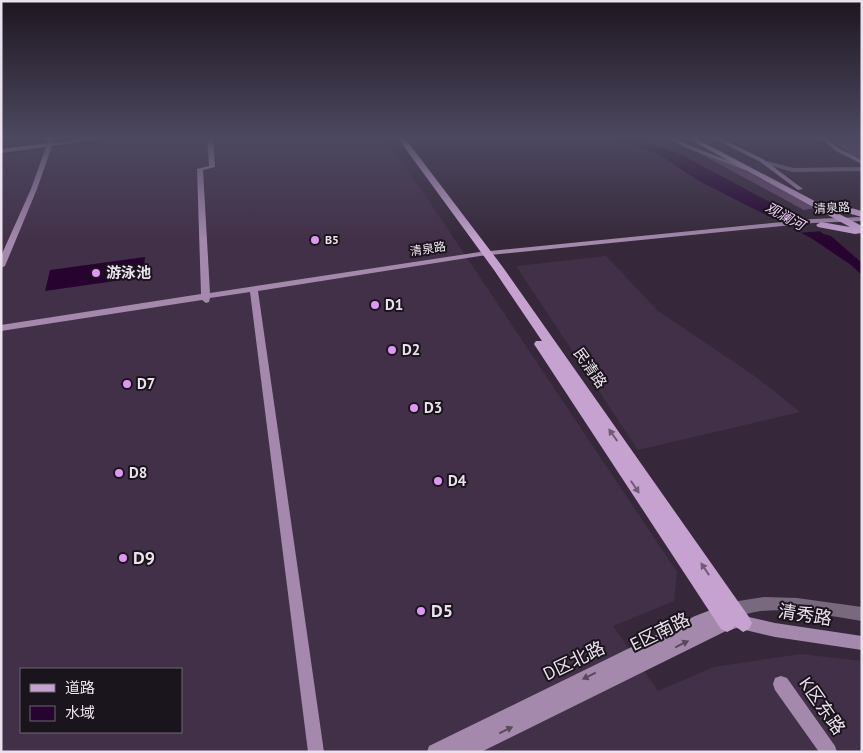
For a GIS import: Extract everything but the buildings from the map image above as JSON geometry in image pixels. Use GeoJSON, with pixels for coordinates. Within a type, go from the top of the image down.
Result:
{"type":"FeatureCollection","features":[{"type":"Feature","properties":{"kind":"main road","name":"民清路"},"geometry":{"type":"LineString","coordinates":[[420,172],[485,255]]}},
{"type":"Feature","properties":{"kind":"main road","name":"民清路"},"geometry":{"type":"LineString","coordinates":[[425,172],[485,255],[730,617]]}},
{"type":"Feature","properties":{"kind":"main road"},"geometry":{"type":"LineString","coordinates":[[754,172],[819,207],[857,220]]}},
{"type":"Feature","properties":{"kind":"main road"},"geometry":{"type":"LineString","coordinates":[[768,172],[857,220],[862,231]]}},
{"type":"Feature","properties":{"kind":"main road"},"geometry":{"type":"LineString","coordinates":[[819,207],[822,209],[823,215],[817,223],[862,231]]}},
{"type":"Feature","properties":{"kind":"street"},"geometry":{"type":"LineString","coordinates":[[1,254],[36,172]]}},
{"type":"Feature","properties":{"kind":"street"},"geometry":{"type":"LineString","coordinates":[[1,266],[37,172]]}},
{"type":"Feature","properties":{"kind":"street"},"geometry":{"type":"LineString","coordinates":[[200,172],[206,299]]}},
{"type":"Feature","properties":{"kind":"street"},"geometry":{"type":"LineString","coordinates":[[779,172],[800,189]]}},
{"type":"Feature","properties":{"kind":"street"},"geometry":{"type":"LineString","coordinates":[[790,181],[793,176],[803,172]]}},
{"type":"Feature","properties":{"kind":"street","name":"清泉路"},"geometry":{"type":"LineString","coordinates":[[1,330],[485,255],[857,220]]}},
{"type":"Feature","properties":{"kind":"street"},"geometry":{"type":"LineString","coordinates":[[254,291],[316,752]]}},
{"type":"Feature","properties":{"kind":"street"},"geometry":{"type":"LineString","coordinates":[[730,617],[750,604],[767,602],[862,614]]}},
{"type":"Feature","properties":{"kind":"street","name":"清秀路"},"geometry":{"type":"LineString","coordinates":[[730,617],[775,630],[862,643]]}},
{"type":"Feature","properties":{"kind":"street","name":"D区北路"},"geometry":{"type":"LineString","coordinates":[[434,752],[700,621],[730,617]]}},
{"type":"Feature","properties":{"kind":"street","name":"E区南路"},"geometry":{"type":"LineString","coordinates":[[462,752],[730,617]]}},
{"type":"Feature","properties":{"kind":"street","name":"K区东路"},"geometry":{"type":"LineString","coordinates":[[781,684],[829,752]]}},
{"type":"Feature","properties":{"kind":"shaded area"},"geometry":{"type":"Polygon","coordinates":[[[1,172],[409,172],[677,572],[674,601],[613,626],[658,691],[714,667],[801,654],[862,661],[862,752],[1,752],[1,172]]]}},
{"type":"Feature","properties":{"kind":"shaded area"},"geometry":{"type":"Polygon","coordinates":[[[734,172],[749,172],[816,208],[804,210],[734,172]]]}},
{"type":"Feature","properties":{"kind":"shaded area"},"geometry":{"type":"Polygon","coordinates":[[[606,256],[658,311],[756,377],[800,412],[638,450],[516,266],[606,256]]]}},
{"type":"Feature","properties":{"kind":"water","name":"观澜河"},"geometry":{"type":"Polygon","coordinates":[[[685,172],[714,172],[794,215],[824,234],[831,236],[862,263],[862,275],[851,265],[811,238],[697,180],[685,172]]]}},
{"type":"Feature","properties":{"kind":"water","name":"游泳池"},"geometry":{"type":"Polygon","coordinates":[[[145,257],[143,277],[45,291],[50,270],[145,257]]]}},
{"type":"Feature","properties":{"kind":"pier"},"geometry":{"type":"Polygon","coordinates":[[[799,217],[823,231],[798,233],[769,219],[799,217]]]}},
{"type":"Feature","properties":{"kind":"place","name":"B5"},"geometry":{"type":"Point","coordinates":[315,240]}},
{"type":"Feature","properties":{"kind":"place","name":"游泳池"},"geometry":{"type":"Point","coordinates":[96,273]}},
{"type":"Feature","properties":{"kind":"place","name":"D1"},"geometry":{"type":"Point","coordinates":[375,305]}},
{"type":"Feature","properties":{"kind":"place","name":"D2"},"geometry":{"type":"Point","coordinates":[392,350]}},
{"type":"Feature","properties":{"kind":"place","name":"D7"},"geometry":{"type":"Point","coordinates":[127,384]}},
{"type":"Feature","properties":{"kind":"place","name":"D3"},"geometry":{"type":"Point","coordinates":[414,408]}},
{"type":"Feature","properties":{"kind":"place","name":"D8"},"geometry":{"type":"Point","coordinates":[119,473]}},
{"type":"Feature","properties":{"kind":"place","name":"D4"},"geometry":{"type":"Point","coordinates":[438,481]}},
{"type":"Feature","properties":{"kind":"place","name":"D9"},"geometry":{"type":"Point","coordinates":[123,558]}},
{"type":"Feature","properties":{"kind":"place","name":"D5"},"geometry":{"type":"Point","coordinates":[421,611]}}]}
